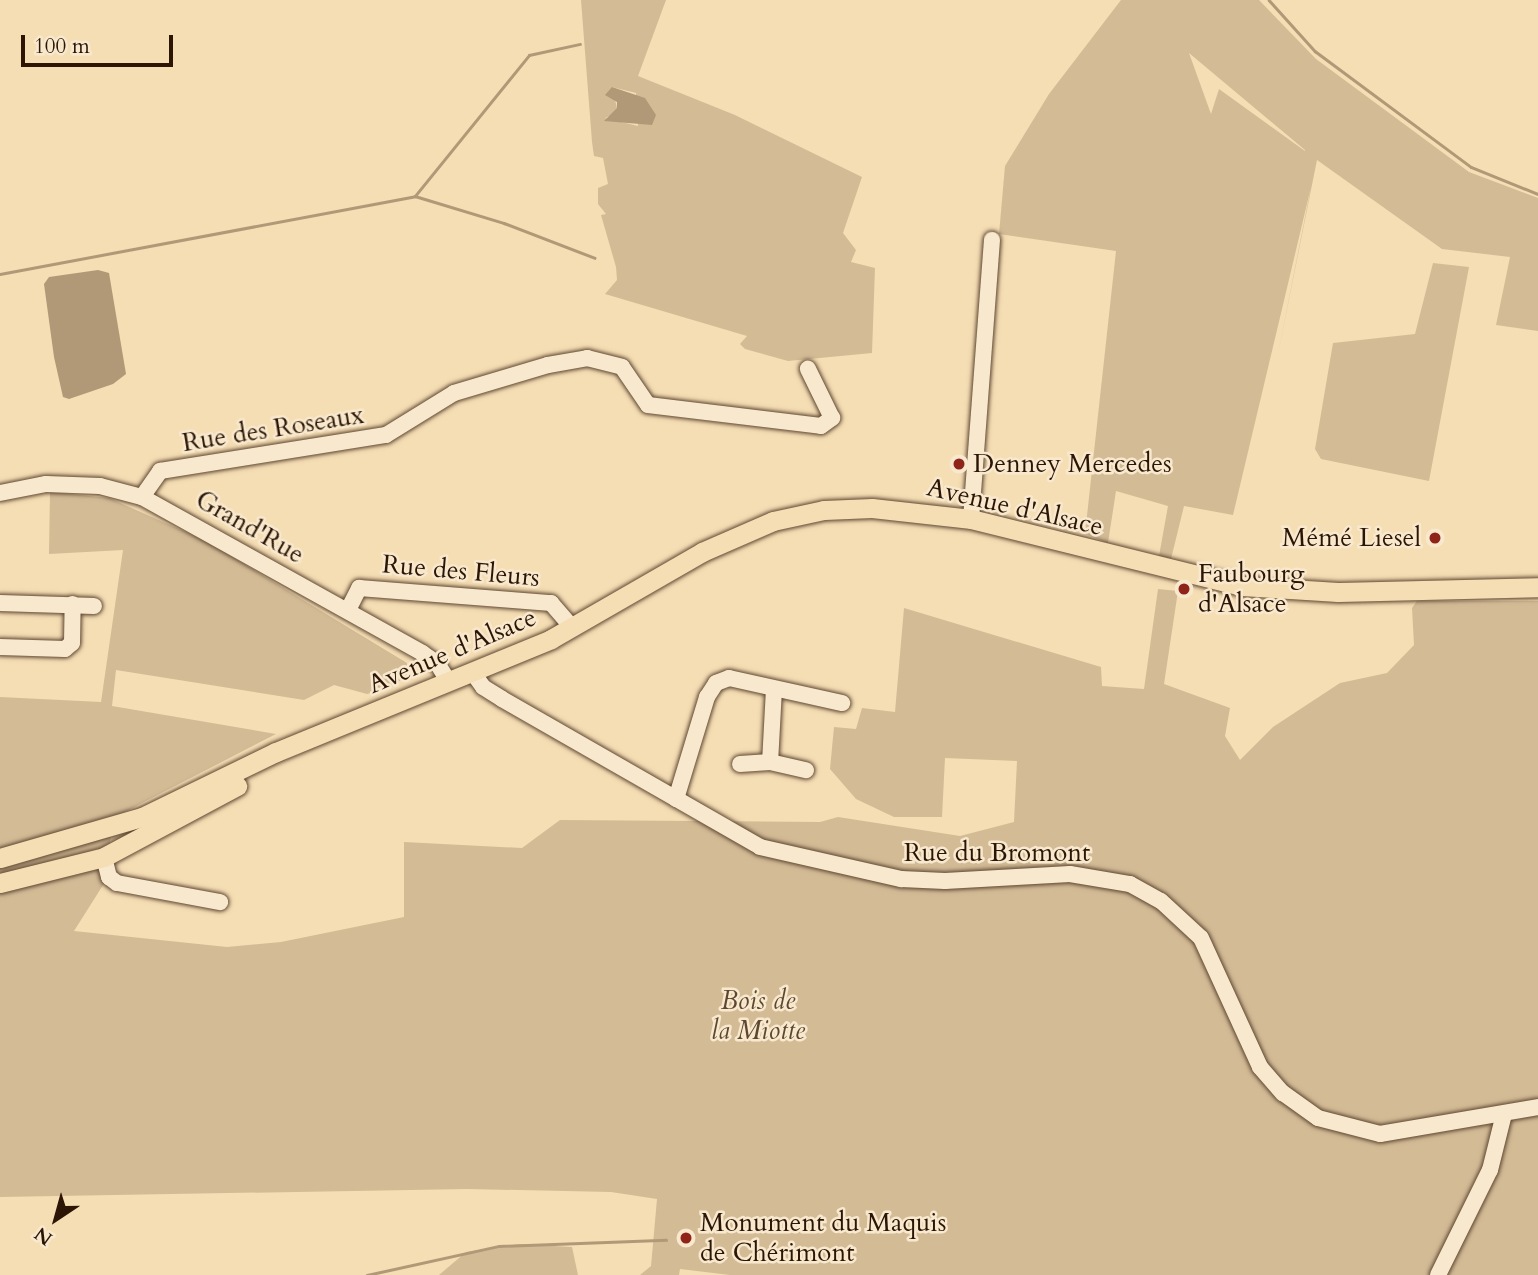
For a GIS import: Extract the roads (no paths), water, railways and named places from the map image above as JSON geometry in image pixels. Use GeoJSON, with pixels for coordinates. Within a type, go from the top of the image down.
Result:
{"type":"FeatureCollection","features":[{"type":"Feature","properties":{"kind":"main road","name":"Avenue d'Alsace"},"geometry":{"type":"LineString","coordinates":[[43,846],[142,817],[318,737],[473,673],[572,628],[702,552],[774,520],[862,508],[971,519],[1242,586],[1326,592],[1538,587]]}},
{"type":"Feature","properties":{"kind":"main road","name":"Avenue d'Alsace"},"geometry":{"type":"LineString","coordinates":[[0,883],[104,857],[141,841],[318,737]]}},
{"type":"Feature","properties":{"kind":"main road"},"geometry":{"type":"LineString","coordinates":[[0,852],[43,846]]}},
{"type":"Feature","properties":{"kind":"main road"},"geometry":{"type":"LineString","coordinates":[[0,858],[43,846]]}},
{"type":"Feature","properties":{"kind":"street"},"geometry":{"type":"LineString","coordinates":[[971,519],[992,240]]}},
{"type":"Feature","properties":{"kind":"street","name":"Rue des Roseaux"},"geometry":{"type":"LineString","coordinates":[[142,497],[160,471],[386,435],[454,393],[548,365],[587,358],[622,367],[648,404],[821,426],[832,418],[808,369]]}},
{"type":"Feature","properties":{"kind":"street","name":"Grand'Rue"},"geometry":{"type":"LineString","coordinates":[[0,493],[46,484],[100,486],[142,497],[422,653],[437,663],[449,682]]}},
{"type":"Feature","properties":{"kind":"street","name":"Rue des Fleurs"},"geometry":{"type":"LineString","coordinates":[[348,610],[359,587],[551,603],[572,628]]}},
{"type":"Feature","properties":{"kind":"street"},"geometry":{"type":"LineString","coordinates":[[0,603],[94,606]]}},
{"type":"Feature","properties":{"kind":"street"},"geometry":{"type":"LineString","coordinates":[[0,647],[65,649],[72,643],[73,604]]}},
{"type":"Feature","properties":{"kind":"street","name":"Rue du Bromont"},"geometry":{"type":"LineString","coordinates":[[473,673],[483,687],[502,699],[760,847],[817,863],[901,878],[944,881],[1097,876],[1130,884],[1161,901],[1201,938],[1261,1067],[1283,1093],[1318,1118],[1380,1134],[1538,1107]]}},
{"type":"Feature","properties":{"kind":"street"},"geometry":{"type":"LineString","coordinates":[[677,799],[707,697],[716,683],[729,678],[842,703]]}},
{"type":"Feature","properties":{"kind":"street"},"geometry":{"type":"LineString","coordinates":[[770,762],[774,689]]}},
{"type":"Feature","properties":{"kind":"street"},"geometry":{"type":"LineString","coordinates":[[740,764],[770,762],[806,770]]}},
{"type":"Feature","properties":{"kind":"street"},"geometry":{"type":"LineString","coordinates":[[104,857],[108,877],[117,883],[220,902]]}},
{"type":"Feature","properties":{"kind":"street"},"geometry":{"type":"LineString","coordinates":[[1438,1275],[1490,1170],[1504,1114]]}},
{"type":"Feature","properties":{"kind":"waterway"},"geometry":{"type":"LineString","coordinates":[[1269,0],[1315,51],[1471,167],[1538,194]]}},
{"type":"Feature","properties":{"kind":"waterway"},"geometry":{"type":"LineString","coordinates":[[415,196],[529,55],[580,44]]}},
{"type":"Feature","properties":{"kind":"waterway"},"geometry":{"type":"LineString","coordinates":[[0,274],[415,196],[504,223],[595,258]]}},
{"type":"Feature","properties":{"kind":"waterway"},"geometry":{"type":"LineString","coordinates":[[367,1275],[499,1246],[666,1240]]}},
{"type":"Feature","properties":{"kind":"place","name":"Denney Mercedes"},"geometry":{"type":"Point","coordinates":[959,464]}},
{"type":"Feature","properties":{"kind":"place","name":"Mémé Liesel"},"geometry":{"type":"Point","coordinates":[1435,538]}},
{"type":"Feature","properties":{"kind":"place","name":"Faubourg d'Alsace"},"geometry":{"type":"Point","coordinates":[1184,589]}},
{"type":"Feature","properties":{"kind":"place","name":"Monument du Maquis de Chérimont"},"geometry":{"type":"Point","coordinates":[686,1238]}},
{"type":"Feature","properties":{"kind":"park label","name":"Bois de la Miotte"},"geometry":{"type":"Point","coordinates":[758,1016]}}]}
